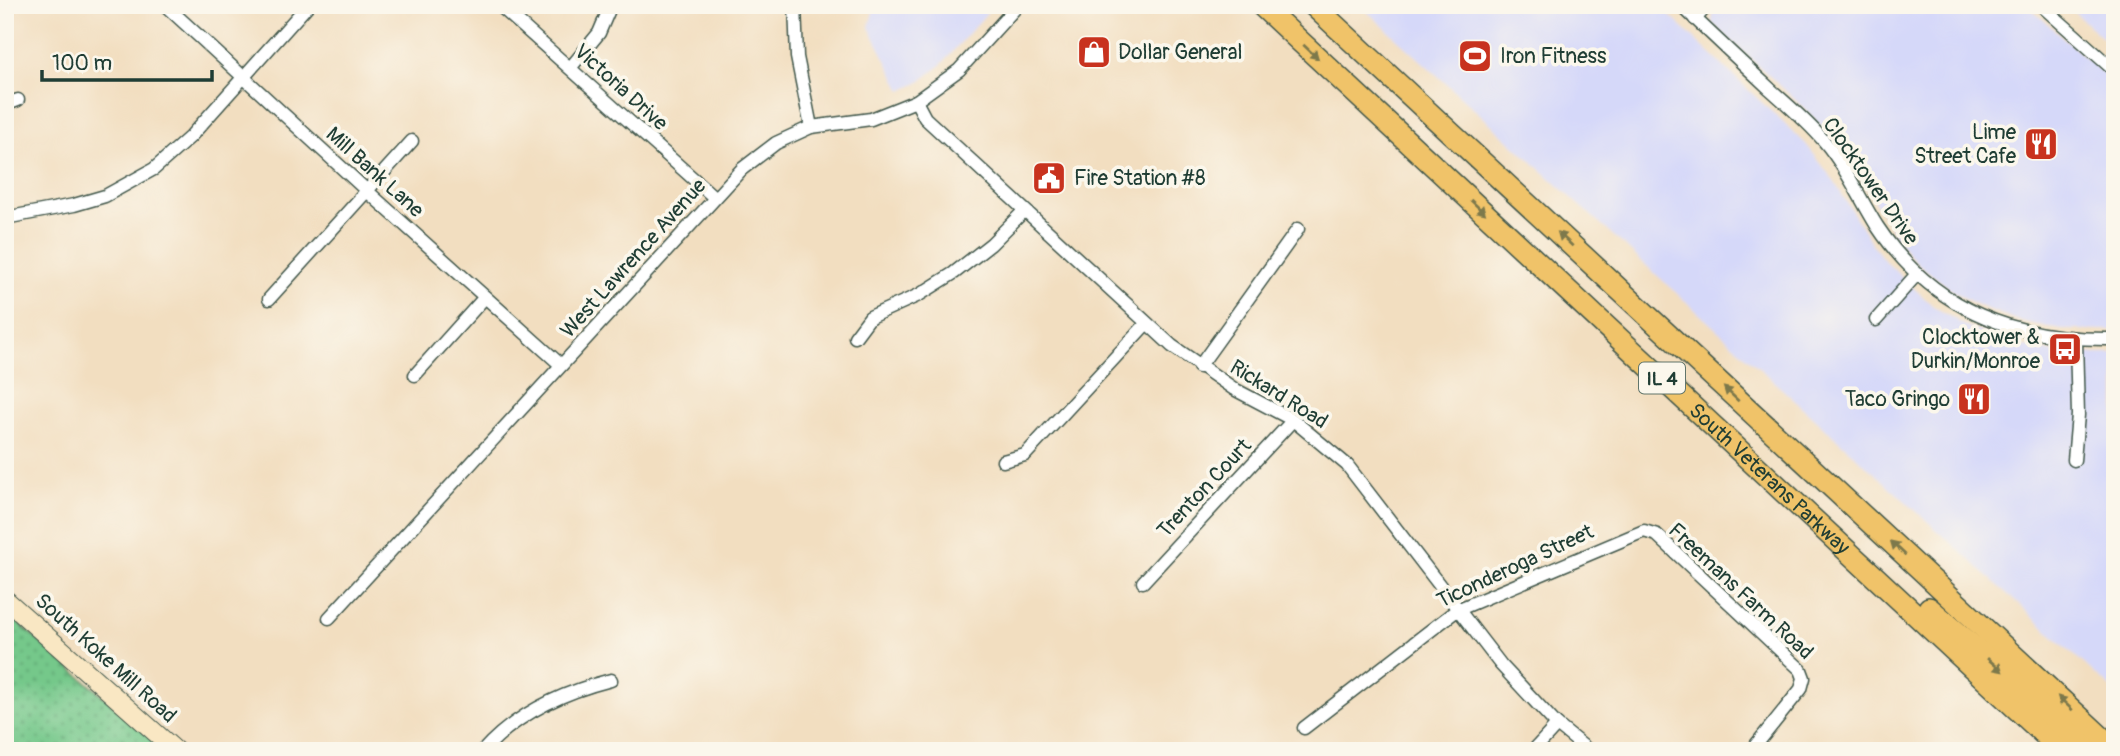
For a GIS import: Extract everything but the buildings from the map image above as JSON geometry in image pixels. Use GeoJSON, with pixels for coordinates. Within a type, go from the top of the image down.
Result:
{"type":"FeatureCollection","features":[{"type":"Feature","properties":{"kind":"highway","name":"South Veterans Parkway"},"geometry":{"type":"LineString","coordinates":[[1261,5],[2062,751]]}},
{"type":"Feature","properties":{"kind":"highway"},"geometry":{"type":"LineString","coordinates":[[1297,5],[1355,55],[1387,73]]}},
{"type":"Feature","properties":{"kind":"highway","name":"South Veterans Parkway"},"geometry":{"type":"LineString","coordinates":[[1313,5],[2115,750]]}},
{"type":"Feature","properties":{"kind":"highway"},"geometry":{"type":"LineString","coordinates":[[1845,549],[1882,570],[1957,632],[2089,751]]}},
{"type":"Feature","properties":{"kind":"highway"},"geometry":{"type":"LineString","coordinates":[[1880,580],[1903,615],[2049,751]]}},
{"type":"Feature","properties":{"kind":"street","name":"Mill Bank Lane"},"geometry":{"type":"LineString","coordinates":[[166,5],[367,191],[562,365]]}},
{"type":"Feature","properties":{"kind":"street"},"geometry":{"type":"LineString","coordinates":[[5,218],[74,205],[105,196],[126,186],[175,153],[308,5]]}},
{"type":"Feature","properties":{"kind":"street","name":"Victoria Drive"},"geometry":{"type":"LineString","coordinates":[[499,5],[715,198]]}},
{"type":"Feature","properties":{"kind":"street"},"geometry":{"type":"LineString","coordinates":[[571,68],[599,33],[611,5]]}},
{"type":"Feature","properties":{"kind":"street"},"geometry":{"type":"LineString","coordinates":[[795,5],[797,57],[811,127]]}},
{"type":"Feature","properties":{"kind":"street","name":"West Lawrence Avenue"},"geometry":{"type":"LineString","coordinates":[[329,618],[715,198],[759,154],[811,127],[871,119],[916,101],[958,70],[1018,5]]}},
{"type":"Feature","properties":{"kind":"street","name":"Clocktower Drive"},"geometry":{"type":"LineString","coordinates":[[1681,5],[1824,141],[1889,243],[1917,274],[1956,304],[1987,319],[2029,333],[2076,340],[2115,340]]}},
{"type":"Feature","properties":{"kind":"street"},"geometry":{"type":"LineString","coordinates":[[1695,19],[1708,5]]}},
{"type":"Feature","properties":{"kind":"street"},"geometry":{"type":"LineString","coordinates":[[2041,5],[2115,71]]}},
{"type":"Feature","properties":{"kind":"street","name":"Rickard Road"},"geometry":{"type":"LineString","coordinates":[[916,101],[925,118],[1146,324],[1199,367],[1293,420],[1347,465],[1501,665],[1557,725],[1589,751]]}},
{"type":"Feature","properties":{"kind":"street"},"geometry":{"type":"LineString","coordinates":[[269,299],[412,141]]}},
{"type":"Feature","properties":{"kind":"street"},"geometry":{"type":"LineString","coordinates":[[855,337],[870,317],[919,295],[954,273],[991,244],[1024,211]]}},
{"type":"Feature","properties":{"kind":"street"},"geometry":{"type":"LineString","coordinates":[[1199,367],[1298,229]]}},
{"type":"Feature","properties":{"kind":"street"},"geometry":{"type":"LineString","coordinates":[[1876,320],[1917,274]]}},
{"type":"Feature","properties":{"kind":"street"},"geometry":{"type":"LineString","coordinates":[[415,374],[485,298]]}},
{"type":"Feature","properties":{"kind":"street"},"geometry":{"type":"LineString","coordinates":[[1003,461],[1025,455],[1146,324]]}},
{"type":"Feature","properties":{"kind":"street"},"geometry":{"type":"LineString","coordinates":[[2074,460],[2078,415],[2076,340]]}},
{"type":"Feature","properties":{"kind":"street","name":"Trenton Court"},"geometry":{"type":"LineString","coordinates":[[1143,582],[1293,420]]}},
{"type":"Feature","properties":{"kind":"street","name":"Ticonderoga Street"},"geometry":{"type":"LineString","coordinates":[[1304,728],[1457,610],[1634,533],[1650,532]]}},
{"type":"Feature","properties":{"kind":"street","name":"Freemans Farm Road"},"geometry":{"type":"LineString","coordinates":[[1650,532],[1665,542],[1801,670],[1804,678],[1795,699],[1751,751]]}},
{"type":"Feature","properties":{"kind":"street","name":"South Koke Mill Road"},"geometry":{"type":"LineString","coordinates":[[5,599],[176,751]]}},
{"type":"Feature","properties":{"kind":"street"},"geometry":{"type":"LineString","coordinates":[[483,751],[496,737],[522,718],[557,698],[585,686],[611,680]]}},
{"type":"Feature","properties":{"kind":"street"},"geometry":{"type":"LineString","coordinates":[[1534,751],[1557,725]]}},
{"type":"Feature","properties":{"kind":"shaded area"},"geometry":{"type":"Polygon","coordinates":[[[875,5],[994,5],[940,66],[918,83],[902,91],[869,27],[875,5]]]}},
{"type":"Feature","properties":{"kind":"shaded area"},"geometry":{"type":"Polygon","coordinates":[[[1360,5],[1655,5],[1665,11],[1806,144],[1832,178],[1885,261],[1933,306],[1964,325],[2009,344],[2064,354],[2115,354],[2115,692],[1360,5]]]}},
{"type":"Feature","properties":{"kind":"shaded area"},"geometry":{"type":"Polygon","coordinates":[[[1721,5],[2027,5],[2115,84],[2115,330],[2061,330],[2016,320],[1979,306],[1956,293],[1918,264],[1901,245],[1850,161],[1832,137],[1712,23],[1713,14],[1721,5]]]}},
{"type":"Feature","properties":{"kind":"shaded area"},"geometry":{"type":"Polygon","coordinates":[[[2066,5],[2115,5],[2115,49],[2066,5]]]}},
{"type":"Feature","properties":{"kind":"green space"},"geometry":{"type":"Polygon","coordinates":[[[5,612],[167,751],[5,751],[5,612]]]}},
{"type":"Feature","properties":{"kind":"place","name":"Dollar General"},"geometry":{"type":"Point","coordinates":[1094,52]}},
{"type":"Feature","properties":{"kind":"place","name":"Iron Fitness"},"geometry":{"type":"Point","coordinates":[1475,56]}},
{"type":"Feature","properties":{"kind":"place","name":"Lime Street Cafe"},"geometry":{"type":"Point","coordinates":[2041,144]}},
{"type":"Feature","properties":{"kind":"place","name":"Fire Station #8"},"geometry":{"type":"Point","coordinates":[1049,178]}},
{"type":"Feature","properties":{"kind":"place","name":"Clocktower & Durkin/Monroe"},"geometry":{"type":"Point","coordinates":[2065,349]}},
{"type":"Feature","properties":{"kind":"place","name":"Taco Gringo"},"geometry":{"type":"Point","coordinates":[1974,399]}}]}
